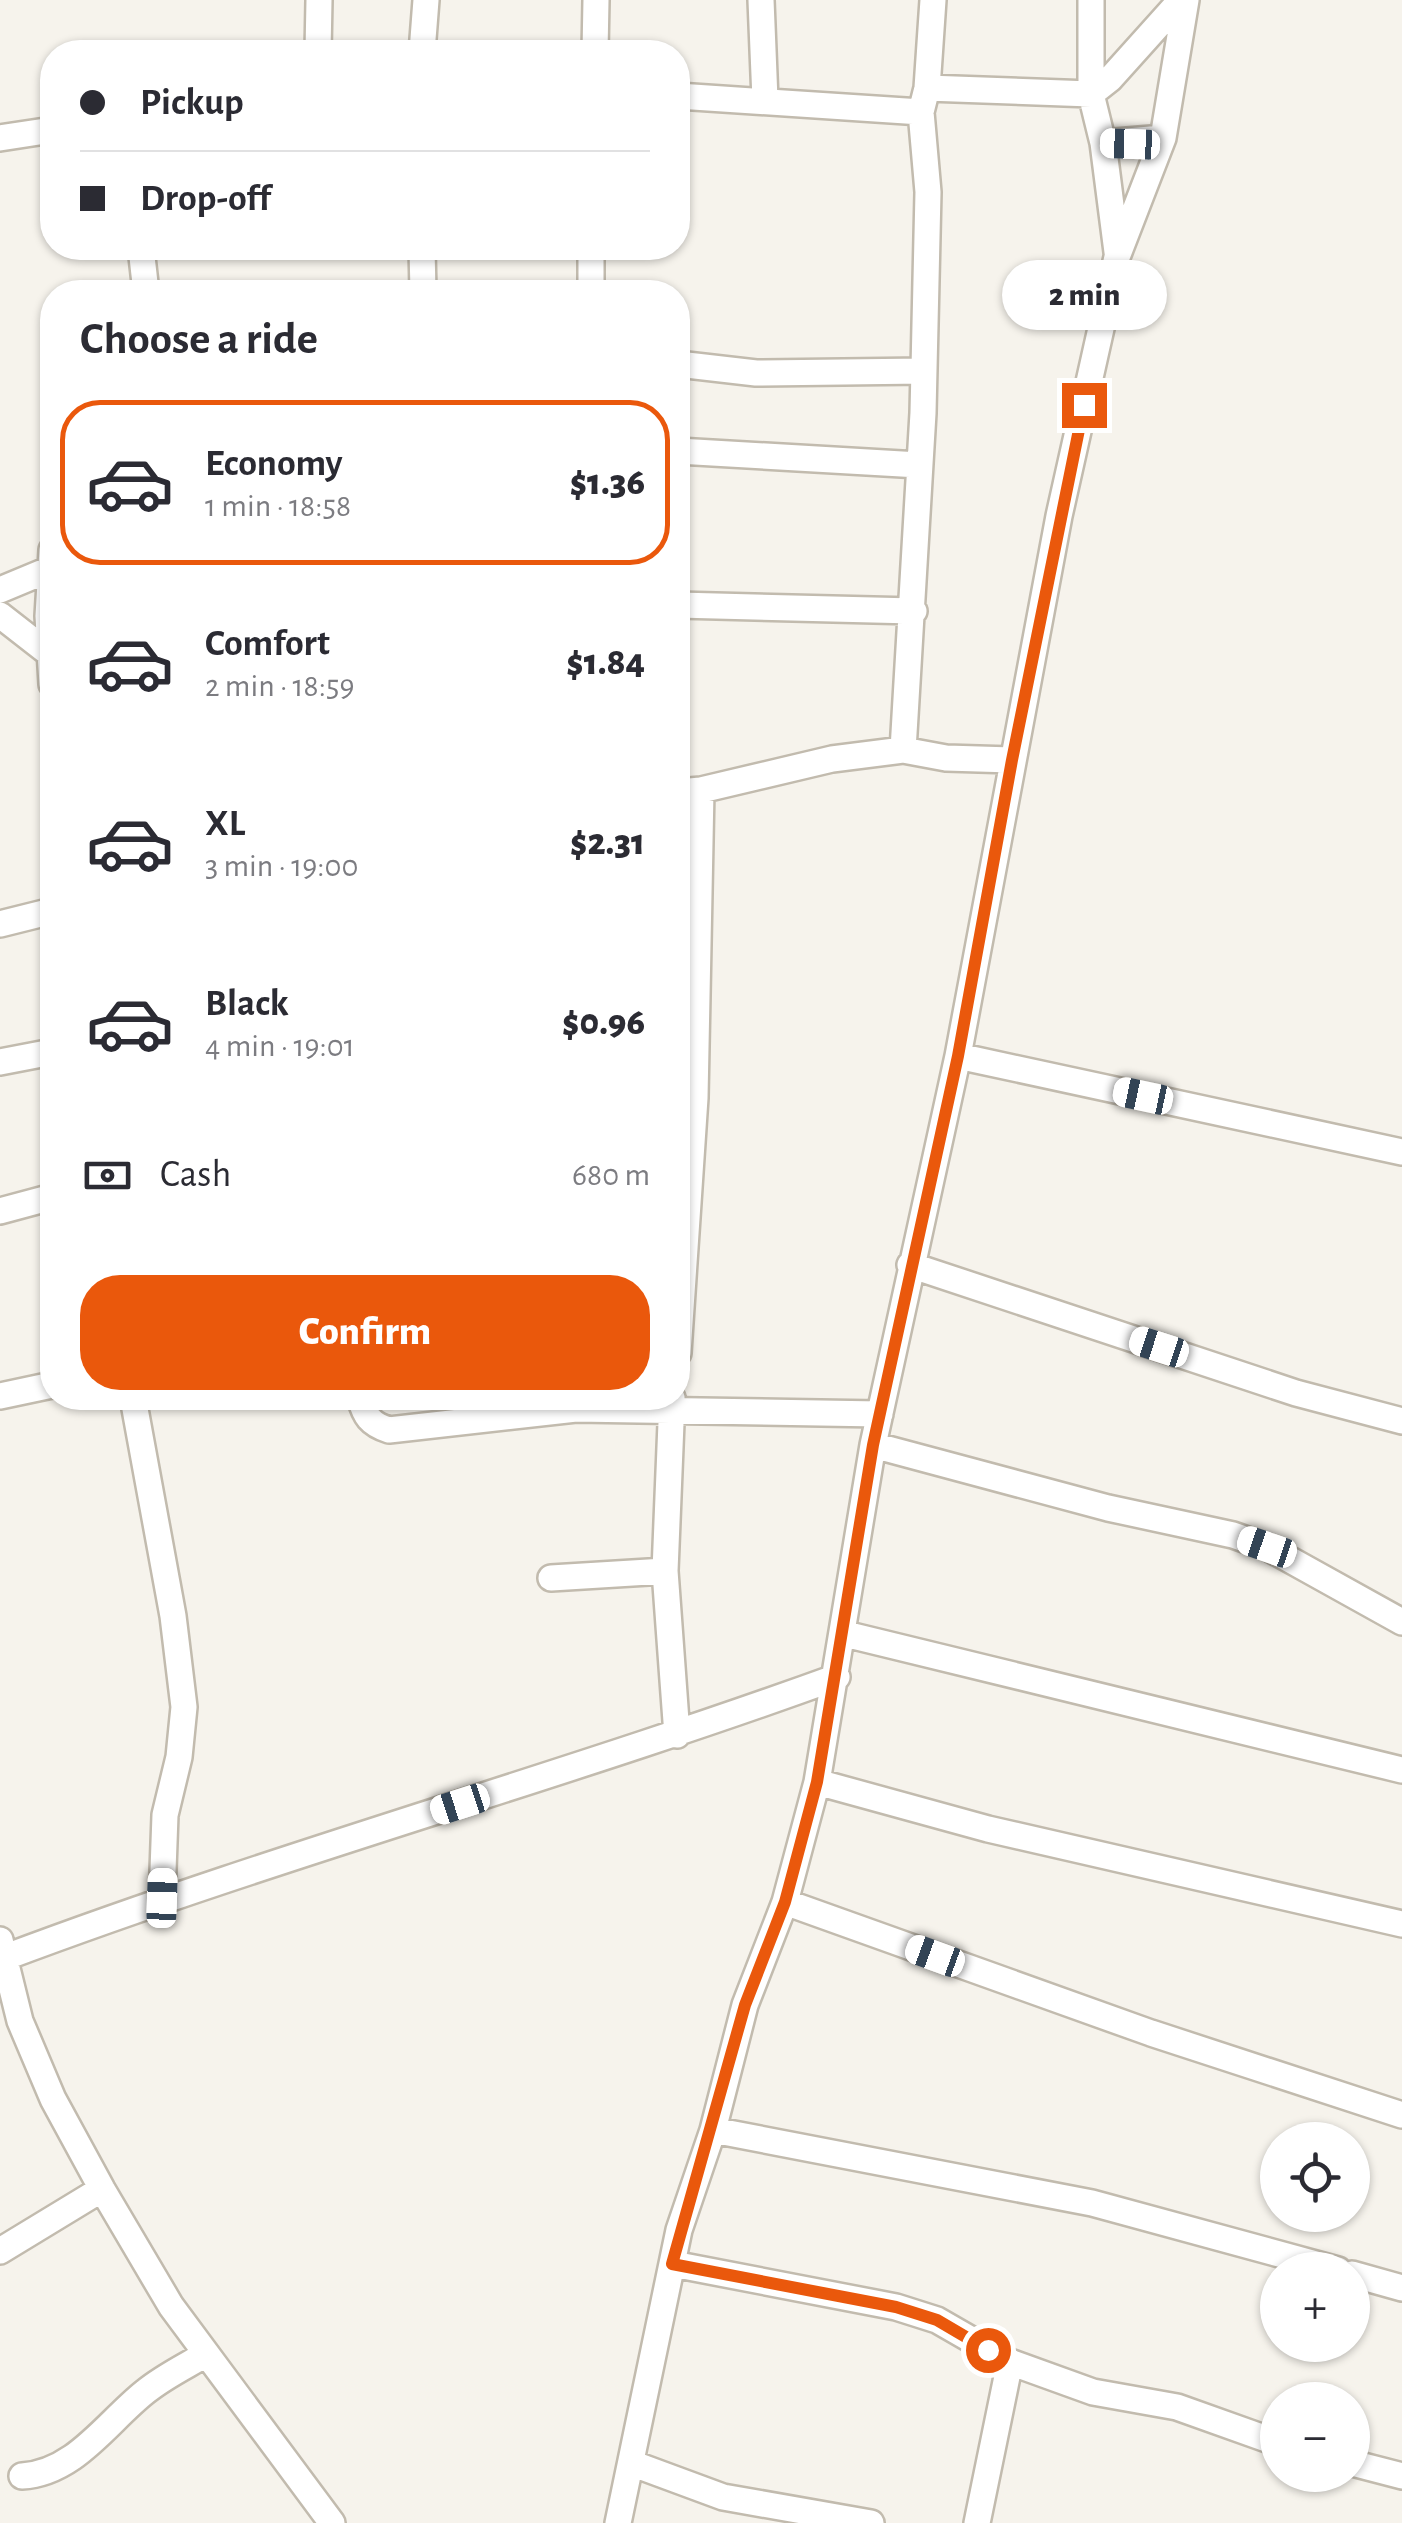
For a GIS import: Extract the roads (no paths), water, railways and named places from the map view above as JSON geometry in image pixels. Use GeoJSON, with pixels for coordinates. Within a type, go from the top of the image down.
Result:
{"type":"FeatureCollection","features":[{"type":"Feature","properties":{"kind":"street"},"geometry":{"type":"LineString","coordinates":[[318,0],[318,40]]}},
{"type":"Feature","properties":{"kind":"street"},"geometry":{"type":"LineString","coordinates":[[423,40],[426,0]]}},
{"type":"Feature","properties":{"kind":"street"},"geometry":{"type":"LineString","coordinates":[[595,40],[596,0]]}},
{"type":"Feature","properties":{"kind":"street"},"geometry":{"type":"LineString","coordinates":[[761,0],[765,100]]}},
{"type":"Feature","properties":{"kind":"street"},"geometry":{"type":"LineString","coordinates":[[903,750],[914,611],[924,371],[928,192],[924,100],[933,0]]}},
{"type":"Feature","properties":{"kind":"street"},"geometry":{"type":"LineString","coordinates":[[1091,0],[1091,94],[1103,143],[1118,256]]}},
{"type":"Feature","properties":{"kind":"street"},"geometry":{"type":"LineString","coordinates":[[690,97],[924,100],[1091,94],[1183,0]]}},
{"type":"Feature","properties":{"kind":"street"},"geometry":{"type":"LineString","coordinates":[[619,2522],[672,2264],[714,2130],[745,2005],[785,1902],[817,1782],[845,1634],[873,1445],[958,1056],[1012,760],[1118,256],[1163,138],[1183,0]]}},
{"type":"Feature","properties":{"kind":"street"},"geometry":{"type":"LineString","coordinates":[[0,138],[40,132]]}},
{"type":"Feature","properties":{"kind":"street"},"geometry":{"type":"LineString","coordinates":[[1103,143],[1163,138]]}},
{"type":"Feature","properties":{"kind":"street"},"geometry":{"type":"LineString","coordinates":[[690,365],[756,373],[924,371]]}},
{"type":"Feature","properties":{"kind":"street"},"geometry":{"type":"LineString","coordinates":[[690,453],[919,465]]}},
{"type":"Feature","properties":{"kind":"street"},"geometry":{"type":"LineString","coordinates":[[0,590],[40,566]]}},
{"type":"Feature","properties":{"kind":"street"},"geometry":{"type":"LineString","coordinates":[[690,605],[914,611]]}},
{"type":"Feature","properties":{"kind":"street"},"geometry":{"type":"LineString","coordinates":[[0,614],[40,646]]}},
{"type":"Feature","properties":{"kind":"street"},"geometry":{"type":"LineString","coordinates":[[690,791],[832,758],[903,750],[946,758],[1012,760]]}},
{"type":"Feature","properties":{"kind":"street"},"geometry":{"type":"LineString","coordinates":[[690,852],[694,1098],[690,1162]]}},
{"type":"Feature","properties":{"kind":"street"},"geometry":{"type":"LineString","coordinates":[[0,924],[40,914]]}},
{"type":"Feature","properties":{"kind":"street"},"geometry":{"type":"LineString","coordinates":[[0,1062],[40,1054]]}},
{"type":"Feature","properties":{"kind":"street"},"geometry":{"type":"LineString","coordinates":[[958,1056],[1402,1152]]}},
{"type":"Feature","properties":{"kind":"street"},"geometry":{"type":"LineString","coordinates":[[0,1211],[40,1200]]}},
{"type":"Feature","properties":{"kind":"street"},"geometry":{"type":"LineString","coordinates":[[910,1265],[1296,1393],[1402,1421]]}},
{"type":"Feature","properties":{"kind":"street"},"geometry":{"type":"LineString","coordinates":[[0,1396],[40,1388]]}},
{"type":"Feature","properties":{"kind":"street"},"geometry":{"type":"LineString","coordinates":[[690,1405],[880,1414]]}},
{"type":"Feature","properties":{"kind":"street"},"geometry":{"type":"LineString","coordinates":[[135,1410],[173,1616],[184,1707],[180,1758],[165,1815],[162,1898]]}},
{"type":"Feature","properties":{"kind":"street"},"geometry":{"type":"LineString","coordinates":[[363,1410],[374,1424],[389,1430],[496,1410]]}},
{"type":"Feature","properties":{"kind":"street"},"geometry":{"type":"LineString","coordinates":[[671,1410],[665,1572],[677,1735]]}},
{"type":"Feature","properties":{"kind":"street"},"geometry":{"type":"LineString","coordinates":[[873,1445],[1108,1508],[1233,1535],[1267,1547],[1402,1622]]}},
{"type":"Feature","properties":{"kind":"street"},"geometry":{"type":"LineString","coordinates":[[551,1578],[665,1572]]}},
{"type":"Feature","properties":{"kind":"street"},"geometry":{"type":"LineString","coordinates":[[845,1634],[1402,1770]]}},
{"type":"Feature","properties":{"kind":"street"},"geometry":{"type":"LineString","coordinates":[[332,2523],[171,2306],[102,2188],[54,2099],[27,2036],[3,1948],[677,1735],[837,1676]]}},
{"type":"Feature","properties":{"kind":"street"},"geometry":{"type":"LineString","coordinates":[[817,1782],[988,1829],[1402,1924]]}},
{"type":"Feature","properties":{"kind":"street"},"geometry":{"type":"LineString","coordinates":[[785,1902],[1151,2033],[1402,2115]]}},
{"type":"Feature","properties":{"kind":"street"},"geometry":{"type":"LineString","coordinates":[[714,2130],[1092,2203],[1272,2252]]}},
{"type":"Feature","properties":{"kind":"street"},"geometry":{"type":"LineString","coordinates":[[0,2251],[102,2188]]}},
{"type":"Feature","properties":{"kind":"street"},"geometry":{"type":"LineString","coordinates":[[672,2264],[896,2307],[937,2320],[1010,2362],[1092,2392],[1210,2416],[1260,2436]]}},
{"type":"Feature","properties":{"kind":"street"},"geometry":{"type":"LineString","coordinates":[[1370,2279],[1402,2288]]}},
{"type":"Feature","properties":{"kind":"street"},"geometry":{"type":"LineString","coordinates":[[22,2476],[56,2468],[92,2442],[148,2388],[206,2354]]}},
{"type":"Feature","properties":{"kind":"street"},"geometry":{"type":"LineString","coordinates":[[977,2523],[1010,2362]]}},
{"type":"Feature","properties":{"kind":"street"},"geometry":{"type":"LineString","coordinates":[[631,2464],[723,2496],[871,2523]]}},
{"type":"Feature","properties":{"kind":"street"},"geometry":{"type":"LineString","coordinates":[[1370,2468],[1402,2476]]}}]}
